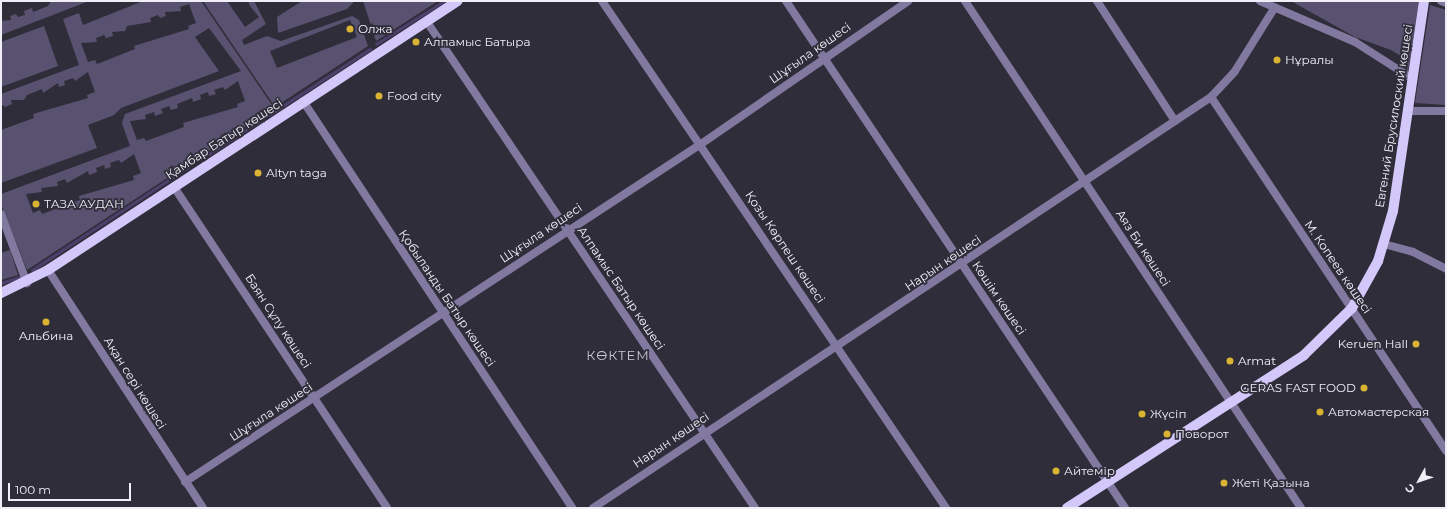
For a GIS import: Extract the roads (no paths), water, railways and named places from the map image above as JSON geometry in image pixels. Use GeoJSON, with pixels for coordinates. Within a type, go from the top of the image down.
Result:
{"type":"FeatureCollection","features":[{"type":"Feature","properties":{"kind":"main road","name":"Қамбар Батыр көшесі"},"geometry":{"type":"LineString","coordinates":[[1,293],[26,283],[48,270],[458,1]]}},
{"type":"Feature","properties":{"kind":"main road","name":"Евгений Брусилоский көшесі"},"geometry":{"type":"LineString","coordinates":[[1067,508],[1231,404],[1325,338],[1352,308],[1369,280],[1384,244],[1399,185],[1424,1]]}},
{"type":"Feature","properties":{"kind":"street","name":"Қозы Көрпеш көшесі"},"geometry":{"type":"LineString","coordinates":[[602,1],[701,144],[946,508]]}},
{"type":"Feature","properties":{"kind":"street","name":"Көшім көшесі"},"geometry":{"type":"LineString","coordinates":[[786,1],[1125,508]]}},
{"type":"Feature","properties":{"kind":"street","name":"Шұғыла көшесі"},"geometry":{"type":"LineString","coordinates":[[185,482],[444,314],[567,229],[701,144],[908,1]]}},
{"type":"Feature","properties":{"kind":"street","name":"Аяз Би көшесі"},"geometry":{"type":"LineString","coordinates":[[965,1],[1301,508]]}},
{"type":"Feature","properties":{"kind":"street"},"geometry":{"type":"LineString","coordinates":[[1097,1],[1175,121]]}},
{"type":"Feature","properties":{"kind":"street"},"geometry":{"type":"LineString","coordinates":[[1260,1],[1355,42],[1413,79]]}},
{"type":"Feature","properties":{"kind":"street"},"geometry":{"type":"LineString","coordinates":[[1441,1],[1446,3]]}},
{"type":"Feature","properties":{"kind":"street","name":"Нарын көшесі"},"geometry":{"type":"LineString","coordinates":[[593,508],[703,432],[838,347],[963,265],[1211,97],[1235,71],[1275,7]]}},
{"type":"Feature","properties":{"kind":"street","name":"Алпамыс Батыр көшесі"},"geometry":{"type":"LineString","coordinates":[[427,22],[755,508]]}},
{"type":"Feature","properties":{"kind":"street","name":"М. Копеев көшесі"},"geometry":{"type":"LineString","coordinates":[[1211,97],[1446,451]]}},
{"type":"Feature","properties":{"kind":"street","name":"Қобыланды Батыр көшесі"},"geometry":{"type":"LineString","coordinates":[[303,102],[572,508]]}},
{"type":"Feature","properties":{"kind":"street"},"geometry":{"type":"LineString","coordinates":[[1409,111],[1446,111]]}},
{"type":"Feature","properties":{"kind":"street","name":"Баян Сұлу көшесі"},"geometry":{"type":"LineString","coordinates":[[174,187],[387,508]]}},
{"type":"Feature","properties":{"kind":"street"},"geometry":{"type":"LineString","coordinates":[[1,214],[26,283]]}},
{"type":"Feature","properties":{"kind":"street"},"geometry":{"type":"LineString","coordinates":[[1384,244],[1413,252],[1446,269]]}},
{"type":"Feature","properties":{"kind":"street","name":"Ақан сері көшесі"},"geometry":{"type":"LineString","coordinates":[[48,270],[203,508]]}},
{"type":"Feature","properties":{"kind":"waterway"},"geometry":{"type":"LineString","coordinates":[[376,44],[444,1]]}},
{"type":"Feature","properties":{"kind":"waterway"},"geometry":{"type":"LineString","coordinates":[[209,154],[370,49]]}},
{"type":"Feature","properties":{"kind":"waterway"},"geometry":{"type":"LineString","coordinates":[[32,270],[188,167]]}},
{"type":"Feature","properties":{"kind":"waterway"},"geometry":{"type":"LineString","coordinates":[[1,283],[19,277]]}},
{"type":"Feature","properties":{"kind":"place","name":"Олжа"},"geometry":{"type":"Point","coordinates":[350,29]}},
{"type":"Feature","properties":{"kind":"place","name":"Алпамыс Батыра"},"geometry":{"type":"Point","coordinates":[416,42]}},
{"type":"Feature","properties":{"kind":"place","name":"Нұралы"},"geometry":{"type":"Point","coordinates":[1277,60]}},
{"type":"Feature","properties":{"kind":"place","name":"Food city"},"geometry":{"type":"Point","coordinates":[379,96]}},
{"type":"Feature","properties":{"kind":"place","name":"Altyn taga"},"geometry":{"type":"Point","coordinates":[258,173]}},
{"type":"Feature","properties":{"kind":"place","name":"ТАЗА АУДАН"},"geometry":{"type":"Point","coordinates":[36,204]}},
{"type":"Feature","properties":{"kind":"place","name":"Альбина"},"geometry":{"type":"Point","coordinates":[46,322]}},
{"type":"Feature","properties":{"kind":"place","name":"Keruen Hall"},"geometry":{"type":"Point","coordinates":[1416,344]}},
{"type":"Feature","properties":{"kind":"place","name":"Armat"},"geometry":{"type":"Point","coordinates":[1230,361]}},
{"type":"Feature","properties":{"kind":"place","name":"GERAS FAST FOOD"},"geometry":{"type":"Point","coordinates":[1364,388]}},
{"type":"Feature","properties":{"kind":"place","name":"Автомастерская"},"geometry":{"type":"Point","coordinates":[1320,412]}},
{"type":"Feature","properties":{"kind":"place","name":"Жүсіп"},"geometry":{"type":"Point","coordinates":[1142,414]}},
{"type":"Feature","properties":{"kind":"place","name":"Поворот"},"geometry":{"type":"Point","coordinates":[1167,434]}},
{"type":"Feature","properties":{"kind":"place","name":"Айтемір"},"geometry":{"type":"Point","coordinates":[1056,471]}},
{"type":"Feature","properties":{"kind":"place","name":"Жеті Қазына"},"geometry":{"type":"Point","coordinates":[1224,483]}},
{"type":"Feature","properties":{"kind":"district","name":"КӨКТЕМ"},"geometry":{"type":"Point","coordinates":[618,355]}}]}
